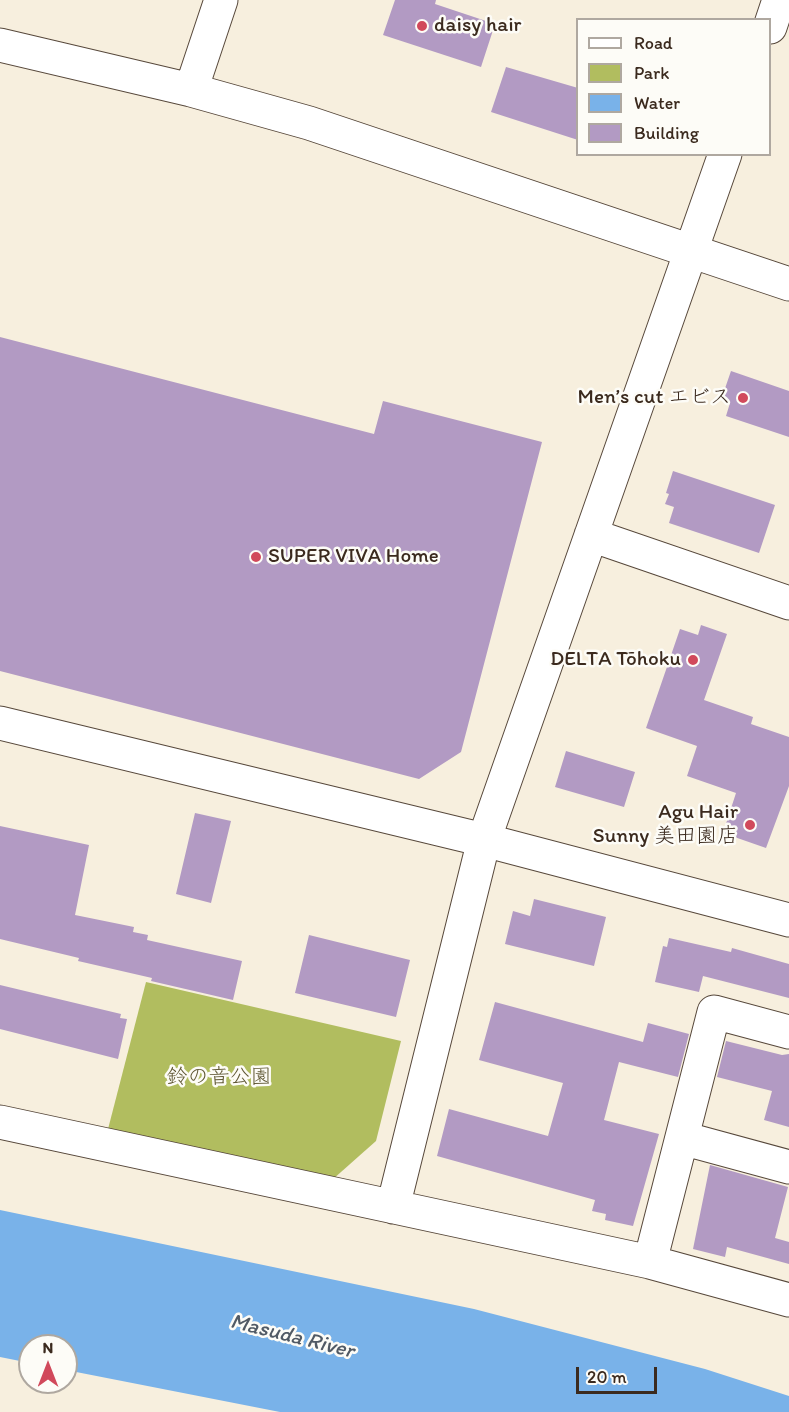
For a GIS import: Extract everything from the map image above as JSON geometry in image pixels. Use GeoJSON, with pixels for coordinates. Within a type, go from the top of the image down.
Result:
{"type":"FeatureCollection","features":[{"type":"Feature","properties":{"kind":"street"},"geometry":{"type":"LineString","coordinates":[[191,90],[221,0]]}},
{"type":"Feature","properties":{"kind":"street"},"geometry":{"type":"LineString","coordinates":[[771,24],[779,0]]}},
{"type":"Feature","properties":{"kind":"street"},"geometry":{"type":"LineString","coordinates":[[0,45],[191,90],[384,147],[789,284]]}},
{"type":"Feature","properties":{"kind":"street"},"geometry":{"type":"LineString","coordinates":[[393,1207],[484,840],[724,156]]}},
{"type":"Feature","properties":{"kind":"street"},"geometry":{"type":"LineString","coordinates":[[591,535],[789,603]]}},
{"type":"Feature","properties":{"kind":"street"},"geometry":{"type":"LineString","coordinates":[[0,723],[484,840],[789,920]]}},
{"type":"Feature","properties":{"kind":"street"},"geometry":{"type":"LineString","coordinates":[[650,1262],[714,1012],[789,1032]]}},
{"type":"Feature","properties":{"kind":"street"},"geometry":{"type":"LineString","coordinates":[[0,1122],[650,1262],[789,1300]]}},
{"type":"Feature","properties":{"kind":"street"},"geometry":{"type":"LineString","coordinates":[[682,1138],[789,1167]]}},
{"type":"Feature","properties":{"kind":"green space","name":"鈴の音公園"},"geometry":{"type":"Polygon","coordinates":[[[146,982],[401,1041],[376,1141],[332,1180],[107,1133],[146,982]]]}},
{"type":"Feature","properties":{"kind":"water","name":"Masuda River"},"geometry":{"type":"Polygon","coordinates":[[[0,1210],[474,1309],[705,1369],[789,1396],[789,1412],[280,1412],[78,1372],[78,1334],[18,1334],[18,1361],[0,1357],[0,1210]]]}},
{"type":"Feature","properties":{"kind":"building"},"geometry":{"type":"Polygon","coordinates":[[[395,0],[436,0],[435,4],[495,24],[481,67],[383,35],[395,0]]]}},
{"type":"Feature","properties":{"kind":"building"},"geometry":{"type":"Polygon","coordinates":[[[506,67],[576,87],[576,139],[491,112],[506,67]]]}},
{"type":"Feature","properties":{"kind":"building","name":"SUPER VIVA Home"},"geometry":{"type":"Polygon","coordinates":[[[0,337],[374,434],[383,401],[542,442],[461,752],[419,779],[0,671],[0,337]]]}},
{"type":"Feature","properties":{"kind":"building"},"geometry":{"type":"Polygon","coordinates":[[[731,371],[789,391],[789,437],[726,416],[730,403],[721,400],[731,371]]]}},
{"type":"Feature","properties":{"kind":"building"},"geometry":{"type":"Polygon","coordinates":[[[673,471],[775,505],[759,553],[669,523],[674,507],[665,504],[673,471]]]}},
{"type":"Feature","properties":{"kind":"building"},"geometry":{"type":"Polygon","coordinates":[[[701,625],[727,634],[704,700],[753,717],[751,724],[789,737],[789,786],[766,848],[723,833],[736,793],[687,776],[697,746],[646,728],[680,629],[698,635],[701,625]]]}},
{"type":"Feature","properties":{"kind":"building"},"geometry":{"type":"Polygon","coordinates":[[[566,751],[635,772],[624,807],[555,787],[566,751]]]}},
{"type":"Feature","properties":{"kind":"building"},"geometry":{"type":"Polygon","coordinates":[[[195,813],[231,821],[211,903],[176,894],[195,813]]]}},
{"type":"Feature","properties":{"kind":"building"},"geometry":{"type":"Polygon","coordinates":[[[0,826],[89,845],[75,915],[134,927],[133,932],[148,935],[147,940],[242,961],[233,1000],[151,981],[152,978],[78,961],[79,958],[0,939],[0,826]]]}},
{"type":"Feature","properties":{"kind":"building"},"geometry":{"type":"Polygon","coordinates":[[[534,899],[606,917],[594,966],[505,944],[513,911],[530,916],[534,899]]]}},
{"type":"Feature","properties":{"kind":"building"},"geometry":{"type":"Polygon","coordinates":[[[309,935],[410,960],[396,1017],[295,993],[309,935]]]}},
{"type":"Feature","properties":{"kind":"building"},"geometry":{"type":"Polygon","coordinates":[[[669,938],[731,952],[732,948],[789,964],[789,998],[703,976],[699,992],[655,982],[663,946],[667,947],[669,938]]]}},
{"type":"Feature","properties":{"kind":"building"},"geometry":{"type":"Polygon","coordinates":[[[0,985],[121,1014],[120,1018],[127,1019],[118,1059],[0,1029],[0,985]]]}},
{"type":"Feature","properties":{"kind":"building"},"geometry":{"type":"Polygon","coordinates":[[[495,1002],[643,1042],[648,1023],[689,1034],[678,1077],[619,1062],[604,1120],[659,1134],[633,1226],[605,1220],[606,1214],[592,1211],[595,1200],[437,1156],[449,1109],[548,1136],[563,1083],[479,1060],[495,1002]]]}},
{"type":"Feature","properties":{"kind":"building"},"geometry":{"type":"Polygon","coordinates":[[[726,1041],[782,1055],[789,1054],[789,1127],[764,1120],[772,1091],[717,1077],[726,1041]]]}},
{"type":"Feature","properties":{"kind":"building"},"geometry":{"type":"Polygon","coordinates":[[[710,1165],[788,1187],[775,1238],[789,1242],[789,1264],[727,1247],[725,1257],[693,1249],[710,1165]]]}},
{"type":"Feature","properties":{"kind":"place","name":"daisy hair"},"geometry":{"type":"Point","coordinates":[422,26]}},
{"type":"Feature","properties":{"kind":"place","name":"Men’s cut エビス"},"geometry":{"type":"Point","coordinates":[743,398]}},
{"type":"Feature","properties":{"kind":"place","name":"SUPER VIVA Home"},"geometry":{"type":"Point","coordinates":[256,557]}},
{"type":"Feature","properties":{"kind":"place","name":"DELTA Tōhoku"},"geometry":{"type":"Point","coordinates":[693,660]}},
{"type":"Feature","properties":{"kind":"place","name":"Agu Hair Sunny 美田園店"},"geometry":{"type":"Point","coordinates":[750,825]}}]}
